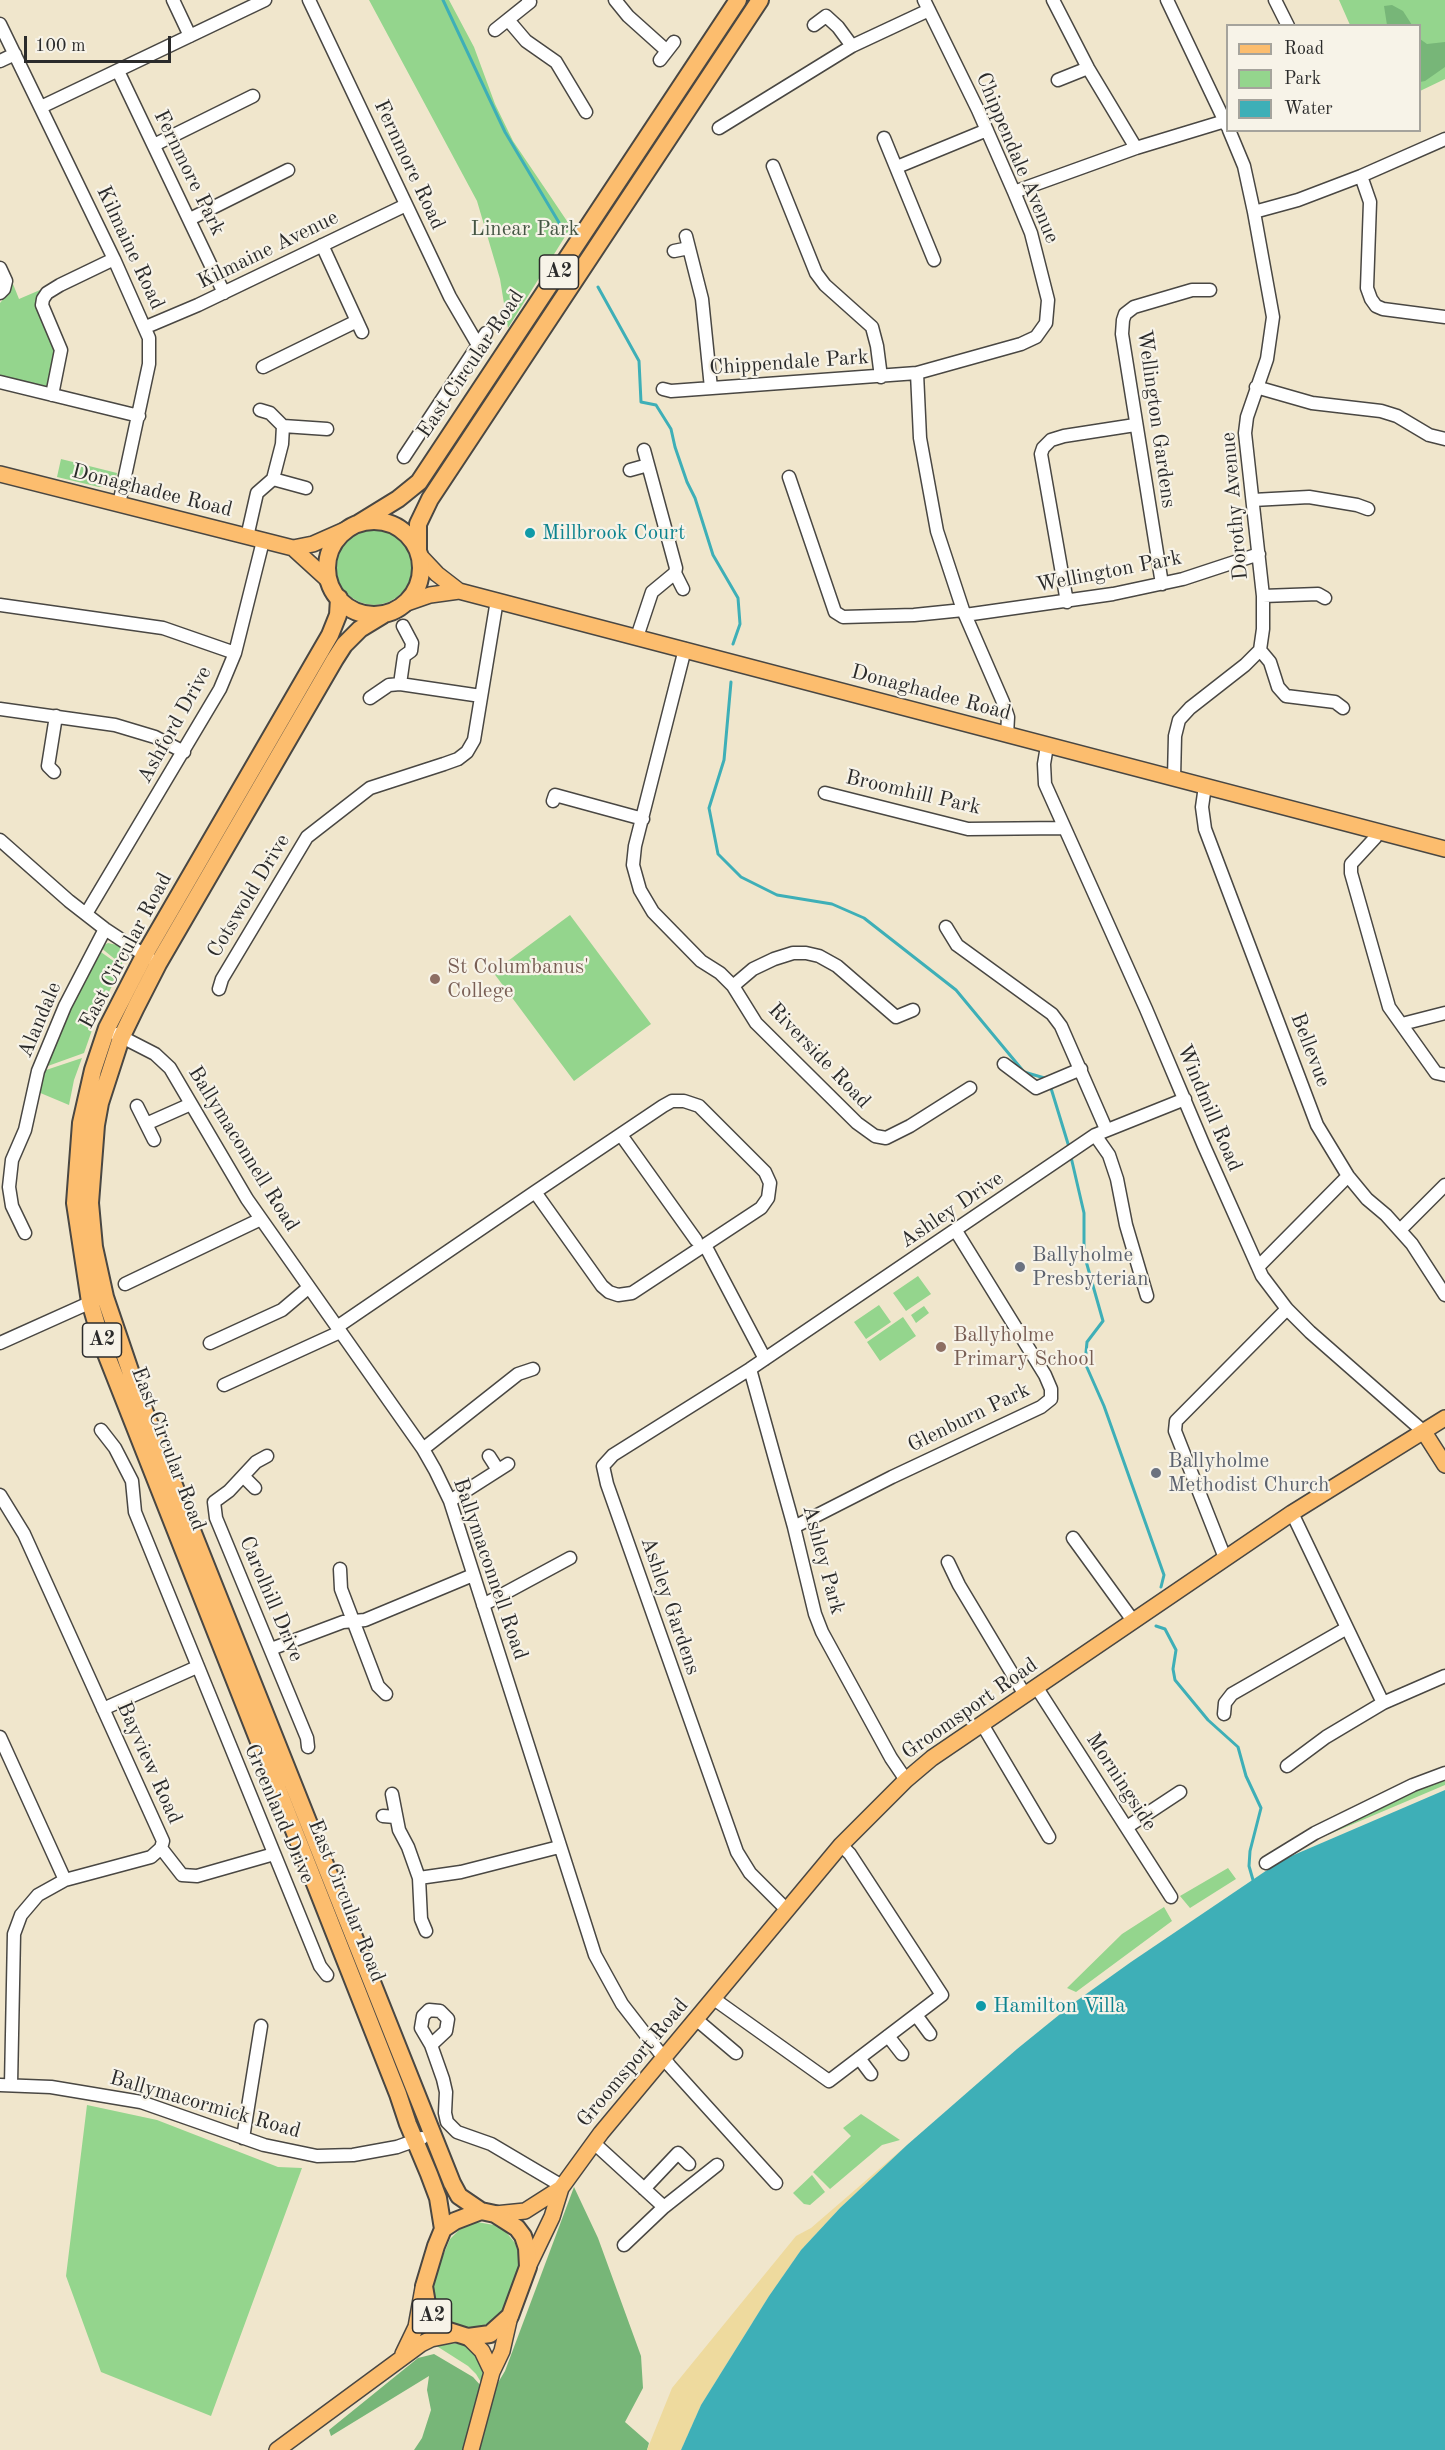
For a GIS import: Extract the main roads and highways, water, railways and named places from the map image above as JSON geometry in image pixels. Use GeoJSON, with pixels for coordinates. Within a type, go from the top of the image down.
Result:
{"type":"FeatureCollection","features":[{"type":"Feature","properties":{"kind":"highway","name":"East Circular Road"},"geometry":{"type":"LineString","coordinates":[[353,526],[398,499],[419,482],[738,0]]}},
{"type":"Feature","properties":{"kind":"highway","name":"East Circular Road"},"geometry":{"type":"LineString","coordinates":[[419,552],[418,524],[430,499],[760,0]]}},
{"type":"Feature","properties":{"kind":"highway"},"geometry":{"type":"LineString","coordinates":[[353,526],[380,521],[400,528],[410,537],[419,552]]}},
{"type":"Feature","properties":{"kind":"highway","name":"A2"},"geometry":{"type":"LineString","coordinates":[[327,579],[326,565],[329,551],[336,539],[353,526]]}},
{"type":"Feature","properties":{"kind":"highway","name":"A2"},"geometry":{"type":"LineString","coordinates":[[383,615],[396,611],[415,593],[422,569],[419,552]]}},
{"type":"Feature","properties":{"kind":"highway"},"geometry":{"type":"LineString","coordinates":[[327,579],[331,589],[346,607],[357,613],[383,615]]}},
{"type":"Feature","properties":{"kind":"highway","name":"East Circular Road"},"geometry":{"type":"LineString","coordinates":[[339,598],[338,615],[330,635],[151,959],[114,1033],[100,1103],[91,1174],[90,1203],[98,1299],[119,1388],[398,2094],[414,2141],[438,2198],[443,2229]]}},
{"type":"Feature","properties":{"kind":"highway","name":"East Circular Road"},"geometry":{"type":"LineString","coordinates":[[151,959],[344,645],[360,629],[383,615]]}},
{"type":"Feature","properties":{"kind":"highway","name":"East Circular Road"},"geometry":{"type":"LineString","coordinates":[[98,1299],[452,2183],[459,2196],[488,2213]]}},
{"type":"Feature","properties":{"kind":"highway"},"geometry":{"type":"LineString","coordinates":[[443,2229],[455,2221],[488,2213]]}},
{"type":"Feature","properties":{"kind":"highway","name":"A2"},"geometry":{"type":"LineString","coordinates":[[443,2229],[424,2286],[427,2304],[433,2318],[446,2330],[462,2336],[490,2334],[510,2316],[528,2267],[527,2248],[523,2236],[510,2222],[488,2213]]}},
{"type":"Feature","properties":{"kind":"main road","name":"Donaghadee Road"},"geometry":{"type":"LineString","coordinates":[[0,474],[293,548],[313,544],[353,526]]}},
{"type":"Feature","properties":{"kind":"main road","name":"Donaghadee Road"},"geometry":{"type":"LineString","coordinates":[[293,548],[327,579]]}},
{"type":"Feature","properties":{"kind":"main road"},"geometry":{"type":"LineString","coordinates":[[419,552],[437,574],[459,591]]}},
{"type":"Feature","properties":{"kind":"main road","name":"Donaghadee Road"},"geometry":{"type":"LineString","coordinates":[[407,603],[430,595],[459,591],[497,600],[1445,849]]}},
{"type":"Feature","properties":{"kind":"main road","name":"Groomsport Road"},"geometry":{"type":"LineString","coordinates":[[562,2187],[594,2143],[714,2000],[786,1909],[841,1845],[906,1780],[932,1758],[1292,1513],[1445,1418]]}},
{"type":"Feature","properties":{"kind":"main road"},"geometry":{"type":"LineString","coordinates":[[1424,1432],[1445,1465]]}},
{"type":"Feature","properties":{"kind":"main road"},"geometry":{"type":"LineString","coordinates":[[488,2213],[525,2211],[562,2187]]}},
{"type":"Feature","properties":{"kind":"main road"},"geometry":{"type":"LineString","coordinates":[[528,2267],[552,2217],[562,2187]]}},
{"type":"Feature","properties":{"kind":"main road","name":"A2"},"geometry":{"type":"LineString","coordinates":[[402,2356],[416,2327],[424,2286]]}},
{"type":"Feature","properties":{"kind":"main road"},"geometry":{"type":"LineString","coordinates":[[471,2450],[492,2372],[502,2351],[510,2316]]}},
{"type":"Feature","properties":{"kind":"main road"},"geometry":{"type":"LineString","coordinates":[[462,2336],[482,2351],[492,2372]]}},
{"type":"Feature","properties":{"kind":"main road","name":"A2"},"geometry":{"type":"LineString","coordinates":[[277,2450],[402,2356],[431,2339],[462,2336]]}},
{"type":"Feature","properties":{"kind":"water"},"geometry":{"type":"Polygon","coordinates":[[[1445,1790],[1445,2450],[681,2450],[701,2405],[769,2296],[801,2250],[840,2208],[907,2145],[1017,2049],[1075,2002],[1131,1962],[1282,1860],[1445,1790]]]}},
{"type":"Feature","properties":{"kind":"waterway"},"geometry":{"type":"LineString","coordinates":[[443,0],[505,132],[564,231]]}},
{"type":"Feature","properties":{"kind":"waterway"},"geometry":{"type":"LineString","coordinates":[[598,287],[639,361],[641,402],[656,405],[671,429],[675,447],[695,498],[713,555],[738,598],[740,624],[733,644]]}},
{"type":"Feature","properties":{"kind":"waterway"},"geometry":{"type":"LineString","coordinates":[[731,682],[724,760],[709,808],[718,854],[741,877],[777,895],[832,904],[864,918],[956,990],[1024,1072],[1048,1079]]}},
{"type":"Feature","properties":{"kind":"waterway"},"geometry":{"type":"LineString","coordinates":[[1050,1085],[1069,1147]]}},
{"type":"Feature","properties":{"kind":"waterway"},"geometry":{"type":"LineString","coordinates":[[1071,1157],[1084,1213],[1084,1254],[1103,1321],[1087,1342],[1085,1363],[1104,1406],[1164,1575],[1161,1587]]}},
{"type":"Feature","properties":{"kind":"waterway"},"geometry":{"type":"LineString","coordinates":[[1156,1626],[1165,1629],[1176,1650],[1173,1669],[1175,1680],[1208,1720],[1238,1747],[1246,1776],[1261,1808],[1250,1851],[1249,1866],[1253,1880]]}},
{"type":"Feature","properties":{"kind":"place","name":"Millbrook Court"},"geometry":{"type":"Point","coordinates":[530,533]}},
{"type":"Feature","properties":{"kind":"place","name":"St Columbanus' College"},"geometry":{"type":"Point","coordinates":[435,979]}},
{"type":"Feature","properties":{"kind":"place","name":"Ballyholme Presbyterian"},"geometry":{"type":"Point","coordinates":[1020,1267]}},
{"type":"Feature","properties":{"kind":"place","name":"Ballyholme Primary School"},"geometry":{"type":"Point","coordinates":[941,1347]}},
{"type":"Feature","properties":{"kind":"place","name":"Ballyholme Methodist Church"},"geometry":{"type":"Point","coordinates":[1156,1473]}},
{"type":"Feature","properties":{"kind":"place","name":"Hamilton Villa"},"geometry":{"type":"Point","coordinates":[981,2006]}},
{"type":"Feature","properties":{"kind":"park label","name":"Linear Park"},"geometry":{"type":"Point","coordinates":[525,229]}}]}
